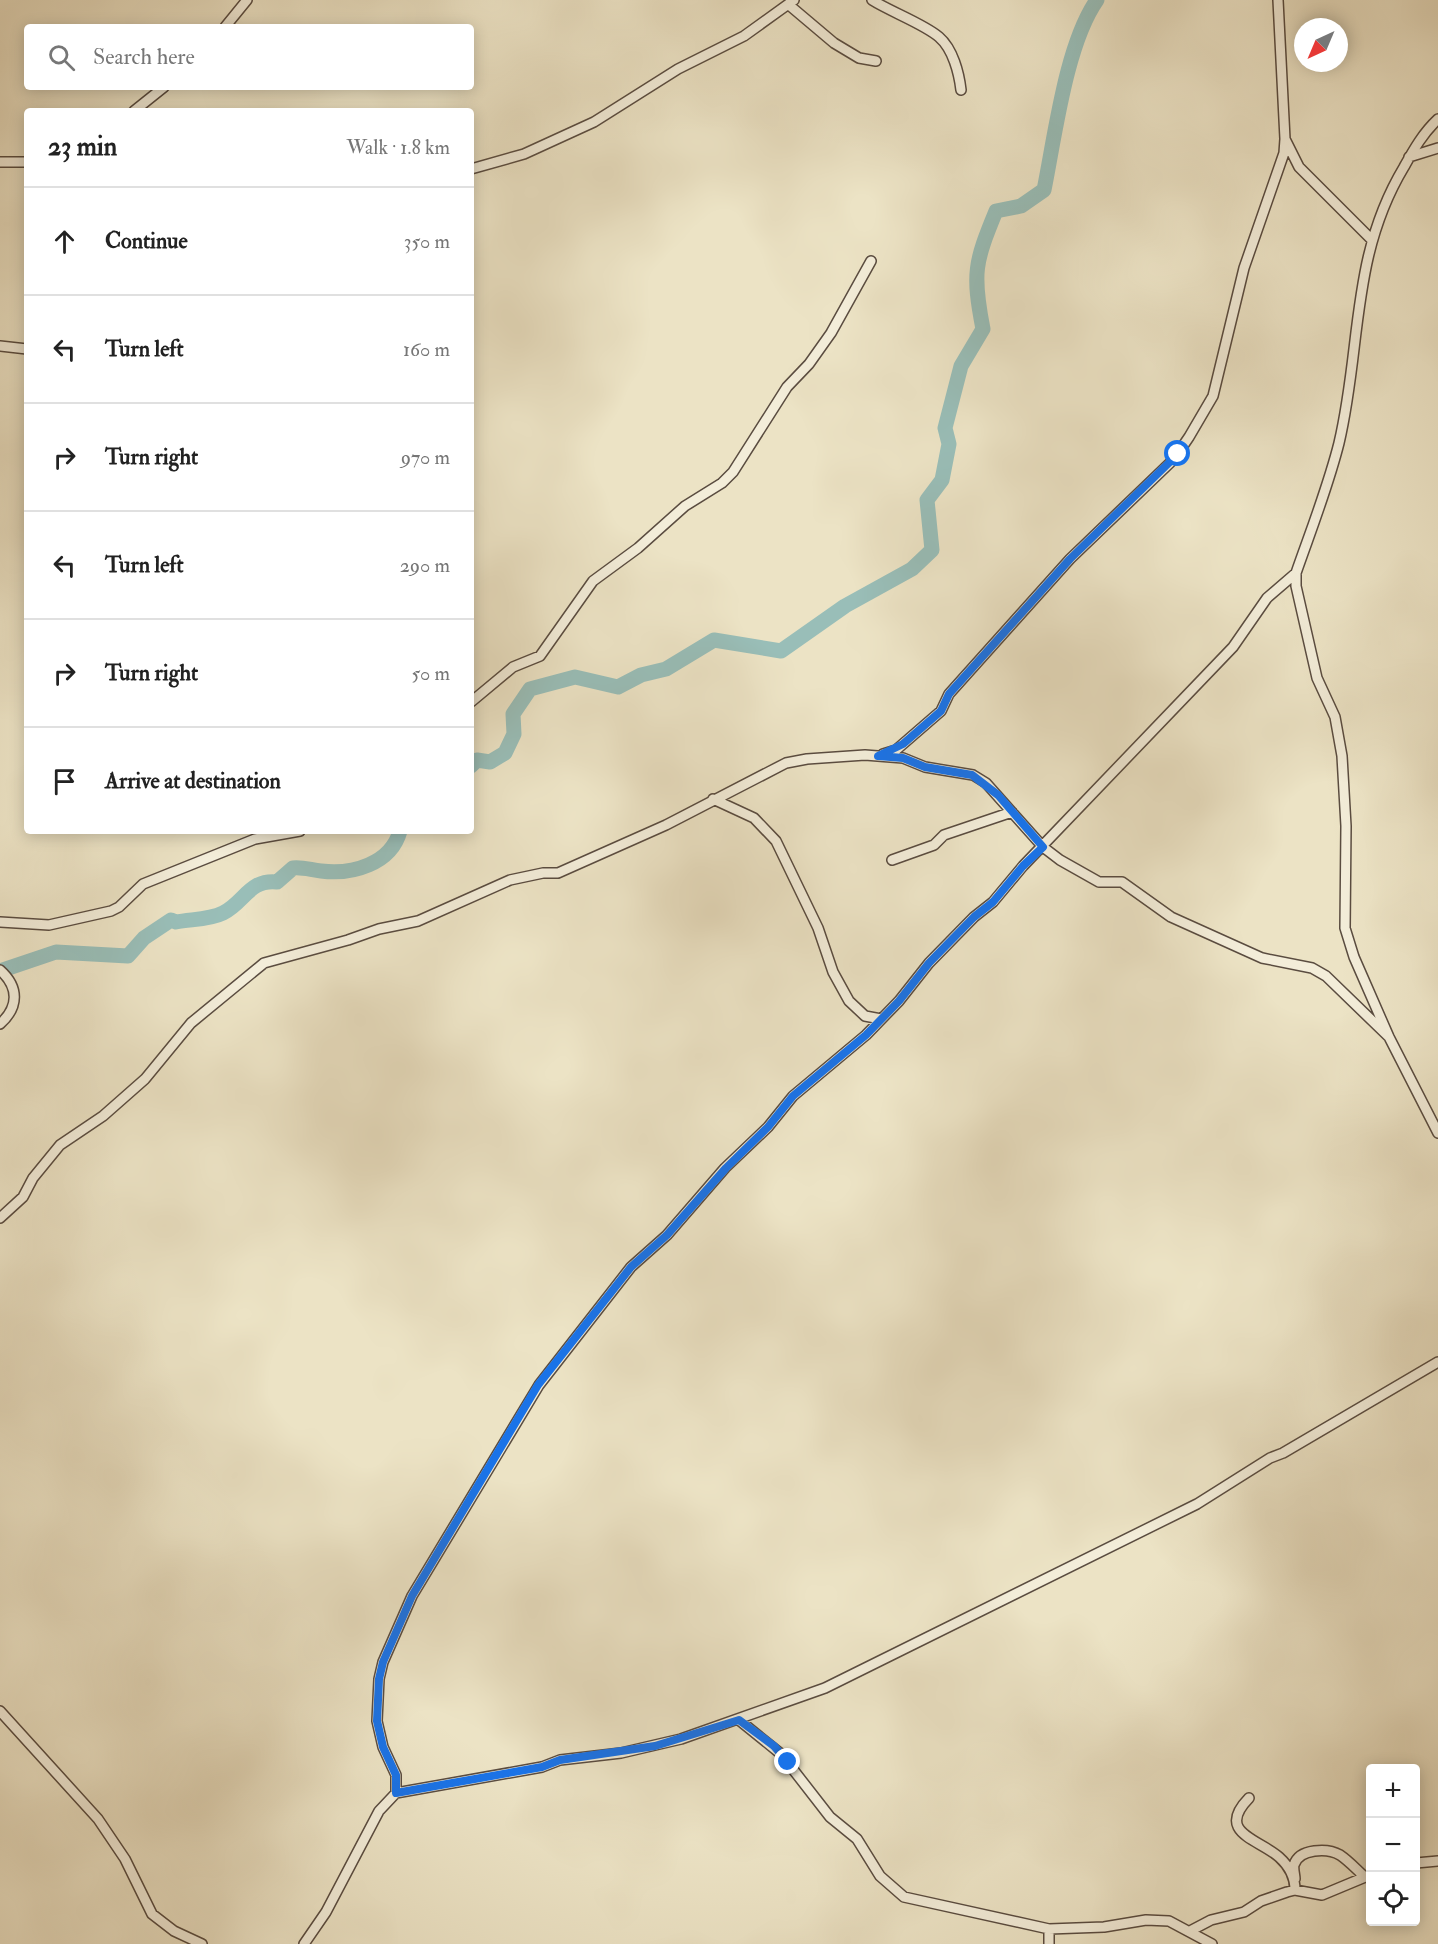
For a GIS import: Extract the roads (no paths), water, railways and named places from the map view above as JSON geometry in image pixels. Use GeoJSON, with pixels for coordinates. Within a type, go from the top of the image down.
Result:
{"type":"FeatureCollection","features":[{"type":"Feature","properties":{"kind":"street"},"geometry":{"type":"LineString","coordinates":[[227,24],[247,0]]}},
{"type":"Feature","properties":{"kind":"street"},"geometry":{"type":"LineString","coordinates":[[872,0],[939,37],[953,60],[961,90]]}},
{"type":"Feature","properties":{"kind":"street"},"geometry":{"type":"LineString","coordinates":[[878,756],[896,750],[941,711],[949,694],[1057,573],[1134,495],[1174,459],[1213,396],[1244,267],[1284,153],[1278,0]]}},
{"type":"Feature","properties":{"kind":"street"},"geometry":{"type":"LineString","coordinates":[[474,168],[524,154],[594,122],[678,69],[724,48],[792,2],[816,30],[834,43],[859,58],[876,61]]}},
{"type":"Feature","properties":{"kind":"street"},"geometry":{"type":"LineString","coordinates":[[138,108],[160,90]]}},
{"type":"Feature","properties":{"kind":"street"},"geometry":{"type":"LineString","coordinates":[[1438,119],[1426,130],[1409,157],[1382,206],[1371,239],[1357,313],[1339,443],[1296,573],[1296,586],[1317,678],[1335,717],[1342,756],[1346,826],[1345,928],[1354,957],[1389,1037],[1438,1133]]}},
{"type":"Feature","properties":{"kind":"street"},"geometry":{"type":"LineString","coordinates":[[1285,139],[1299,167],[1353,218],[1371,239]]}},
{"type":"Feature","properties":{"kind":"street"},"geometry":{"type":"LineString","coordinates":[[1409,157],[1438,148]]}},
{"type":"Feature","properties":{"kind":"street"},"geometry":{"type":"LineString","coordinates":[[0,162],[24,162]]}},
{"type":"Feature","properties":{"kind":"street"},"geometry":{"type":"LineString","coordinates":[[474,700],[513,667],[540,656],[594,581],[638,548],[685,506],[722,483],[733,472],[787,387],[809,364],[831,333],[871,261]]}},
{"type":"Feature","properties":{"kind":"street"},"geometry":{"type":"LineString","coordinates":[[0,346],[24,349]]}},
{"type":"Feature","properties":{"kind":"street"},"geometry":{"type":"LineString","coordinates":[[396,1793],[396,1775],[383,1747],[377,1721],[379,1679],[383,1662],[412,1596],[501,1452],[518,1416],[563,1352],[631,1267],[667,1235],[726,1168],[768,1127],[793,1096],[831,1067],[904,995],[929,963],[974,917],[993,902],[1023,866],[1233,646],[1275,588],[1296,573]]}},
{"type":"Feature","properties":{"kind":"street"},"geometry":{"type":"LineString","coordinates":[[0,1218],[23,1197],[33,1178],[60,1145],[103,1116],[145,1079],[191,1023],[264,963],[379,929],[418,921],[510,880],[543,873],[558,873],[666,825],[713,799],[798,760],[878,756],[903,758],[925,767],[972,775],[986,783],[1043,847],[1060,860],[1099,882],[1122,882],[1171,917],[1262,958],[1312,968],[1326,976],[1389,1037]]}},
{"type":"Feature","properties":{"kind":"street"},"geometry":{"type":"LineString","coordinates":[[713,799],[754,818],[776,841],[818,928],[833,972],[849,1001],[865,1016],[881,1019]]}},
{"type":"Feature","properties":{"kind":"street"},"geometry":{"type":"LineString","coordinates":[[892,860],[934,845],[944,836],[1012,812]]}},
{"type":"Feature","properties":{"kind":"street"},"geometry":{"type":"LineString","coordinates":[[0,922],[49,925],[111,911],[143,884],[255,839],[283,834]]}},
{"type":"Feature","properties":{"kind":"street"},"geometry":{"type":"LineString","coordinates":[[0,970],[10,981],[14,1003],[11,1015],[0,1024]]}},
{"type":"Feature","properties":{"kind":"street"},"geometry":{"type":"LineString","coordinates":[[304,1944],[326,1912],[379,1812],[396,1793],[542,1767],[560,1760],[655,1746],[739,1720],[825,1688],[1197,1504],[1270,1458],[1283,1453],[1438,1362]]}},
{"type":"Feature","properties":{"kind":"street"},"geometry":{"type":"LineString","coordinates":[[0,1711],[98,1820],[124,1859],[145,1906],[174,1931],[202,1944]]}},
{"type":"Feature","properties":{"kind":"street"},"geometry":{"type":"LineString","coordinates":[[739,1720],[781,1754],[830,1817],[857,1839],[880,1876],[904,1897],[1049,1929],[1104,1927],[1146,1920],[1169,1922],[1190,1930],[1212,1944]]}},
{"type":"Feature","properties":{"kind":"street"},"geometry":{"type":"LineString","coordinates":[[1249,1798],[1240,1807],[1236,1819],[1239,1828],[1245,1836],[1280,1858],[1295,1879]]}},
{"type":"Feature","properties":{"kind":"street"},"geometry":{"type":"LineString","coordinates":[[1295,1890],[1294,1865],[1299,1857],[1311,1852],[1328,1850],[1341,1856],[1366,1875]]}},
{"type":"Feature","properties":{"kind":"street"},"geometry":{"type":"LineString","coordinates":[[1420,1862],[1438,1860]]}},
{"type":"Feature","properties":{"kind":"street"},"geometry":{"type":"LineString","coordinates":[[1190,1930],[1211,1920],[1244,1912],[1261,1900],[1295,1890],[1322,1895],[1366,1877]]}},
{"type":"Feature","properties":{"kind":"street"},"geometry":{"type":"LineString","coordinates":[[1049,1929],[1049,1944]]}},
{"type":"Feature","properties":{"kind":"waterway"},"geometry":{"type":"LineString","coordinates":[[474,763],[477,760],[490,762],[505,753],[514,734],[513,714],[530,689],[575,677],[618,687],[641,675],[666,669],[714,640],[781,651],[845,606],[912,569],[932,550],[927,500],[942,480],[949,444],[945,428],[961,366],[983,329],[977,294],[980,256],[996,211],[1021,206],[1044,190],[1057,118],[1070,65],[1086,19],[1097,0]]}},
{"type":"Feature","properties":{"kind":"waterway"},"geometry":{"type":"LineString","coordinates":[[0,971],[56,952],[128,956],[144,938],[171,920],[176,922],[200,919],[223,913],[253,888],[260,884],[277,882],[293,868],[333,872],[369,865],[388,852],[399,834]]}}]}
